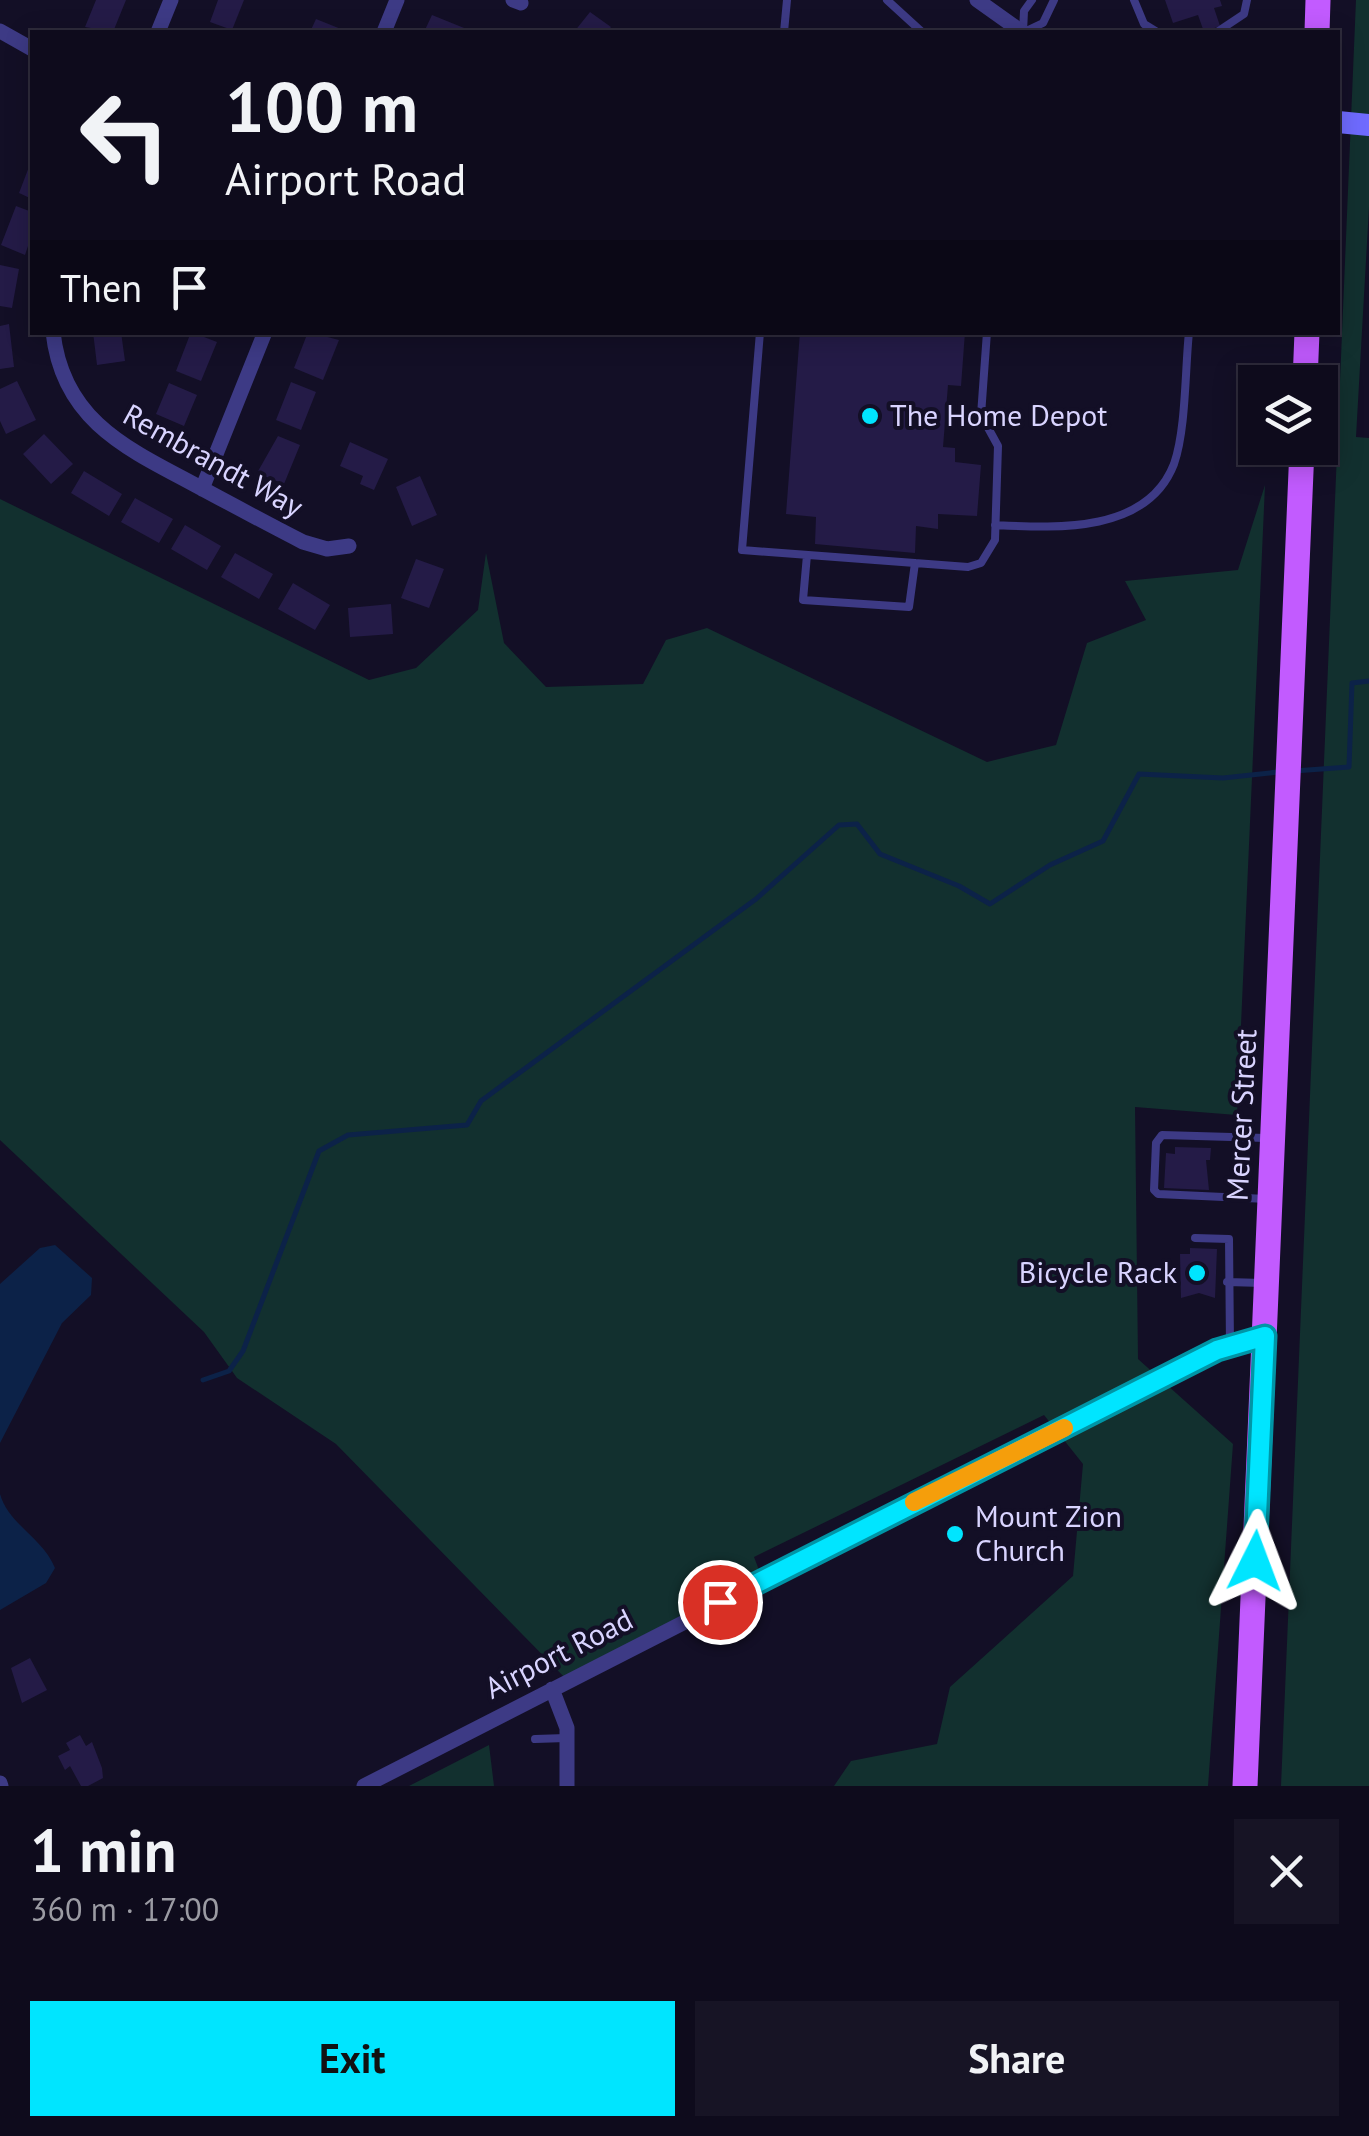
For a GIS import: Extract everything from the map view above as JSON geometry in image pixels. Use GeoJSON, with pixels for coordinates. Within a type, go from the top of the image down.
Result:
{"type":"FeatureCollection","features":[{"type":"Feature","properties":{"kind":"main road"},"geometry":{"type":"LineString","coordinates":[[1317,30],[1318,0]]}},
{"type":"Feature","properties":{"kind":"main road"},"geometry":{"type":"LineString","coordinates":[[1306,365],[1307,335]]}},
{"type":"Feature","properties":{"kind":"main road","name":"Mercer Street"},"geometry":{"type":"LineString","coordinates":[[1245,1786],[1301,465]]}},
{"type":"Feature","properties":{"kind":"street"},"geometry":{"type":"LineString","coordinates":[[159,30],[171,0]]}},
{"type":"Feature","properties":{"kind":"street"},"geometry":{"type":"LineString","coordinates":[[385,30],[397,0]]}},
{"type":"Feature","properties":{"kind":"street"},"geometry":{"type":"LineString","coordinates":[[977,0],[1020,30]]}},
{"type":"Feature","properties":{"kind":"street"},"geometry":{"type":"LineString","coordinates":[[0,30],[30,47]]}},
{"type":"Feature","properties":{"kind":"street"},"geometry":{"type":"LineString","coordinates":[[1340,122],[1369,125]]}},
{"type":"Feature","properties":{"kind":"street","name":"Rembrandt Way"},"geometry":{"type":"LineString","coordinates":[[54,335],[63,378],[91,422],[126,449],[313,546],[349,546]]}},
{"type":"Feature","properties":{"kind":"street"},"geometry":{"type":"LineString","coordinates":[[202,489],[264,335]]}},
{"type":"Feature","properties":{"kind":"street","name":"Airport Road"},"geometry":{"type":"LineString","coordinates":[[364,1786],[1230,1345],[1265,1336]]}},
{"type":"Feature","properties":{"kind":"street"},"geometry":{"type":"LineString","coordinates":[[552,1689],[568,1738],[568,1786]]}},
{"type":"Feature","properties":{"kind":"lane"},"geometry":{"type":"LineString","coordinates":[[784,30],[787,0]]}},
{"type":"Feature","properties":{"kind":"lane"},"geometry":{"type":"LineString","coordinates":[[887,0],[920,30]]}},
{"type":"Feature","properties":{"kind":"lane"},"geometry":{"type":"LineString","coordinates":[[1023,30],[1024,11],[1032,0]]}},
{"type":"Feature","properties":{"kind":"lane"},"geometry":{"type":"LineString","coordinates":[[1027,30],[1043,23],[1054,0]]}},
{"type":"Feature","properties":{"kind":"lane"},"geometry":{"type":"LineString","coordinates":[[1134,0],[1144,24],[1154,30]]}},
{"type":"Feature","properties":{"kind":"lane"},"geometry":{"type":"LineString","coordinates":[[1221,30],[1244,14],[1248,0]]}},
{"type":"Feature","properties":{"kind":"lane"},"geometry":{"type":"LineString","coordinates":[[760,335],[742,550],[968,567],[981,563],[995,540],[998,446],[981,415],[988,335]]}},
{"type":"Feature","properties":{"kind":"lane"},"geometry":{"type":"LineString","coordinates":[[995,525],[1073,527],[1119,516],[1158,488],[1175,460],[1189,335]]}},
{"type":"Feature","properties":{"kind":"lane"},"geometry":{"type":"LineString","coordinates":[[807,555],[804,600],[910,607],[914,563]]}},
{"type":"Feature","properties":{"kind":"lane"},"geometry":{"type":"LineString","coordinates":[[1271,1199],[1158,1194],[1155,1158],[1156,1142],[1173,1133],[1274,1138]]}},
{"type":"Feature","properties":{"kind":"lane"},"geometry":{"type":"LineString","coordinates":[[1195,1238],[1229,1239],[1226,1282],[1230,1345]]}},
{"type":"Feature","properties":{"kind":"lane"},"geometry":{"type":"LineString","coordinates":[[1226,1282],[1267,1284]]}},
{"type":"Feature","properties":{"kind":"lane"},"geometry":{"type":"LineString","coordinates":[[535,1738],[568,1738]]}},
{"type":"Feature","properties":{"kind":"green space"},"geometry":{"type":"Polygon","coordinates":[[[1356,0],[1369,0],[1369,207],[1356,437],[1369,438],[1369,1786],[1281,1786],[1338,465],[1356,0]]]}},
{"type":"Feature","properties":{"kind":"green space"},"geometry":{"type":"Polygon","coordinates":[[[1265,485],[1237,1115],[1135,1107],[1138,1359],[1233,1444],[1208,1786],[834,1786],[851,1761],[937,1744],[950,1687],[1073,1576],[1083,1464],[1044,1415],[754,1557],[762,1578],[571,1684],[336,1444],[237,1378],[204,1332],[0,1140],[0,499],[369,680],[416,668],[478,610],[486,553],[504,643],[546,687],[643,684],[666,640],[707,628],[987,762],[1056,745],[1087,643],[1146,620],[1125,581],[1238,570],[1265,485]]]}},
{"type":"Feature","properties":{"kind":"green space"},"geometry":{"type":"Polygon","coordinates":[[[489,1745],[494,1786],[409,1786],[489,1745]]]}},
{"type":"Feature","properties":{"kind":"water"},"geometry":{"type":"Polygon","coordinates":[[[55,1245],[92,1278],[91,1295],[62,1323],[0,1443],[0,1284],[40,1248],[55,1245]]]}},
{"type":"Feature","properties":{"kind":"water"},"geometry":{"type":"Polygon","coordinates":[[[0,1494],[4,1505],[43,1548],[55,1568],[46,1583],[0,1610],[0,1494]]]}},
{"type":"Feature","properties":{"kind":"building"},"geometry":{"type":"Polygon","coordinates":[[[96,0],[126,0],[114,30],[85,27],[96,0]]]}},
{"type":"Feature","properties":{"kind":"building"},"geometry":{"type":"Polygon","coordinates":[[[218,0],[244,0],[232,30],[210,22],[218,0]]]}},
{"type":"Feature","properties":{"kind":"building"},"geometry":{"type":"Polygon","coordinates":[[[1165,0],[1220,0],[1222,6],[1214,8],[1220,26],[1203,30],[1198,15],[1173,23],[1165,0]]]}},
{"type":"Feature","properties":{"kind":"building"},"geometry":{"type":"Polygon","coordinates":[[[590,12],[611,27],[609,30],[576,30],[590,12]]]}},
{"type":"Feature","properties":{"kind":"building"},"geometry":{"type":"Polygon","coordinates":[[[432,15],[469,30],[425,30],[432,15]]]}},
{"type":"Feature","properties":{"kind":"building"},"geometry":{"type":"Polygon","coordinates":[[[316,19],[341,29],[341,30],[311,30],[316,19]]]}},
{"type":"Feature","properties":{"kind":"building"},"geometry":{"type":"Polygon","coordinates":[[[30,164],[30,198],[19,193],[30,164]]]}},
{"type":"Feature","properties":{"kind":"building"},"geometry":{"type":"Polygon","coordinates":[[[16,206],[30,211],[30,240],[25,255],[1,245],[16,206]]]}},
{"type":"Feature","properties":{"kind":"building"},"geometry":{"type":"Polygon","coordinates":[[[0,265],[19,269],[12,308],[0,306],[0,265]]]}},
{"type":"Feature","properties":{"kind":"building"},"geometry":{"type":"Polygon","coordinates":[[[9,324],[14,367],[0,369],[0,326],[9,324]]]}},
{"type":"Feature","properties":{"kind":"building"},"geometry":{"type":"Polygon","coordinates":[[[93,335],[121,335],[125,361],[97,365],[93,335]]]}},
{"type":"Feature","properties":{"kind":"building"},"geometry":{"type":"Polygon","coordinates":[[[190,335],[217,342],[201,381],[176,371],[190,335]]]}},
{"type":"Feature","properties":{"kind":"building"},"geometry":{"type":"Polygon","coordinates":[[[307,335],[339,340],[323,380],[294,368],[307,335]]]}},
{"type":"Feature","properties":{"kind":"building","name":"The Home Depot"},"geometry":{"type":"Polygon","coordinates":[[[800,335],[965,335],[961,386],[948,385],[943,447],[955,448],[955,462],[981,465],[977,516],[938,514],[938,529],[916,526],[915,553],[815,544],[816,517],[786,514],[800,335]]]}},
{"type":"Feature","properties":{"kind":"building"},"geometry":{"type":"Polygon","coordinates":[[[17,381],[36,420],[6,434],[0,421],[0,389],[17,381]]]}},
{"type":"Feature","properties":{"kind":"building"},"geometry":{"type":"Polygon","coordinates":[[[291,382],[316,392],[301,430],[276,420],[291,382]]]}},
{"type":"Feature","properties":{"kind":"building"},"geometry":{"type":"Polygon","coordinates":[[[169,383],[197,395],[184,426],[156,414],[169,383]]]}},
{"type":"Feature","properties":{"kind":"building"},"geometry":{"type":"Polygon","coordinates":[[[44,434],[73,464],[51,484],[23,454],[44,434]]]}},
{"type":"Feature","properties":{"kind":"building"},"geometry":{"type":"Polygon","coordinates":[[[278,436],[300,445],[284,484],[257,473],[278,436]]]}},
{"type":"Feature","properties":{"kind":"building"},"geometry":{"type":"Polygon","coordinates":[[[350,442],[388,459],[374,490],[360,484],[363,476],[340,466],[350,442]]]}},
{"type":"Feature","properties":{"kind":"building"},"geometry":{"type":"Polygon","coordinates":[[[84,471],[122,494],[109,516],[71,493],[84,471]]]}},
{"type":"Feature","properties":{"kind":"building"},"geometry":{"type":"Polygon","coordinates":[[[420,476],[437,515],[412,526],[396,487],[420,476]]]}},
{"type":"Feature","properties":{"kind":"building"},"geometry":{"type":"Polygon","coordinates":[[[135,498],[173,519],[159,543],[121,522],[135,498]]]}},
{"type":"Feature","properties":{"kind":"building"},"geometry":{"type":"Polygon","coordinates":[[[185,525],[221,546],[207,570],[171,549],[185,525]]]}},
{"type":"Feature","properties":{"kind":"building"},"geometry":{"type":"Polygon","coordinates":[[[235,553],[273,574],[259,599],[221,577],[235,553]]]}},
{"type":"Feature","properties":{"kind":"building"},"geometry":{"type":"Polygon","coordinates":[[[416,559],[444,569],[429,608],[401,598],[416,559]]]}},
{"type":"Feature","properties":{"kind":"building"},"geometry":{"type":"Polygon","coordinates":[[[293,583],[330,605],[315,630],[278,609],[293,583]]]}},
{"type":"Feature","properties":{"kind":"building"},"geometry":{"type":"Polygon","coordinates":[[[391,604],[393,634],[350,637],[348,608],[391,604]]]}},
{"type":"Feature","properties":{"kind":"building"},"geometry":{"type":"Polygon","coordinates":[[[1175,1147],[1211,1148],[1210,1160],[1206,1160],[1209,1190],[1164,1188],[1166,1153],[1175,1154],[1175,1147]]]}},
{"type":"Feature","properties":{"kind":"building","name":"Bicycle Rack"},"geometry":{"type":"Polygon","coordinates":[[[1190,1248],[1217,1249],[1215,1298],[1199,1293],[1181,1298],[1180,1254],[1190,1254],[1190,1248]]]}},
{"type":"Feature","properties":{"kind":"building"},"geometry":{"type":"Polygon","coordinates":[[[30,1658],[47,1690],[22,1703],[11,1668],[30,1658]]]}},
{"type":"Feature","properties":{"kind":"building"},"geometry":{"type":"Polygon","coordinates":[[[80,1735],[86,1746],[92,1742],[102,1768],[103,1778],[88,1786],[81,1786],[70,1766],[65,1770],[58,1756],[70,1750],[66,1743],[80,1735]]]}},
{"type":"Feature","properties":{"kind":"waterway"},"geometry":{"type":"LineString","coordinates":[[1294,771],[1349,767],[1352,683],[1369,681]]}},
{"type":"Feature","properties":{"kind":"waterway"},"geometry":{"type":"LineString","coordinates":[[203,1380],[229,1371],[243,1351],[319,1151],[348,1135],[467,1125],[481,1101],[756,899],[839,825],[857,824],[880,854],[959,886],[990,904],[1050,865],[1103,841],[1139,774],[1223,778],[1278,772]]}},
{"type":"Feature","properties":{"kind":"slow traffic"},"geometry":{"type":"LineString","coordinates":[[914,1502],[1064,1428]]}},
{"type":"Feature","properties":{"kind":"place","name":"The Home Depot"},"geometry":{"type":"Point","coordinates":[870,416]}},
{"type":"Feature","properties":{"kind":"place","name":"Bicycle Rack"},"geometry":{"type":"Point","coordinates":[1197,1273]}},
{"type":"Feature","properties":{"kind":"place","name":"Mount Zion Church"},"geometry":{"type":"Point","coordinates":[955,1534]}},
{"type":"Feature","properties":{"kind":"route"},"geometry":{"type":"LineString","coordinates":[[720,1602],[1217,1350],[1265,1336],[1255,1561]]}}]}
